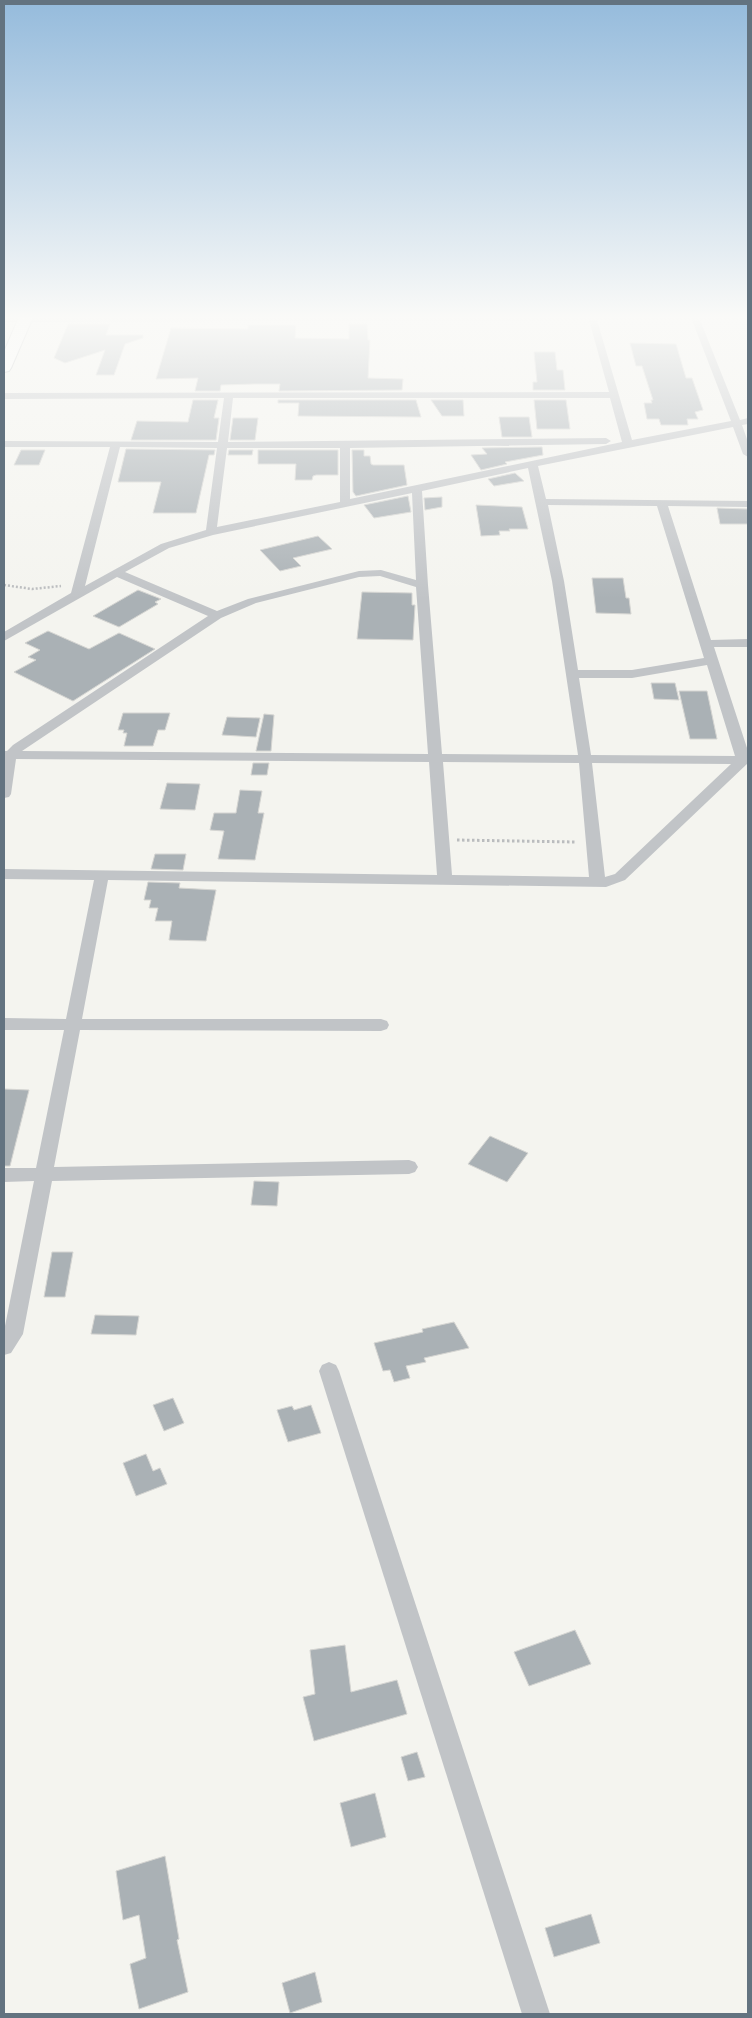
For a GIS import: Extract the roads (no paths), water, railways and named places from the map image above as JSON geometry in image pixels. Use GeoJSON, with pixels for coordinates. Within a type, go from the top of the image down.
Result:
{"type":"FeatureCollection","features":[{"type":"Feature","properties":{"kind":"street"},"geometry":{"type":"LineString","coordinates":[[211,532],[227,411]]}},
{"type":"Feature","properties":{"kind":"street"},"geometry":{"type":"LineString","coordinates":[[619,411],[628,442]]}},
{"type":"Feature","properties":{"kind":"street"},"geometry":{"type":"LineString","coordinates":[[731,411],[748,454]]}},
{"type":"Feature","properties":{"kind":"street"},"geometry":{"type":"LineString","coordinates":[[4,636],[78,589],[166,546],[211,532],[628,442],[748,421]]}},
{"type":"Feature","properties":{"kind":"street"},"geometry":{"type":"LineString","coordinates":[[4,444],[344,445],[628,442]]}},
{"type":"Feature","properties":{"kind":"street"},"geometry":{"type":"LineString","coordinates":[[78,589],[116,445]]}},
{"type":"Feature","properties":{"kind":"street"},"geometry":{"type":"LineString","coordinates":[[344,445],[345,504]]}},
{"type":"Feature","properties":{"kind":"street"},"geometry":{"type":"LineString","coordinates":[[532,464],[542,502],[565,620],[596,842],[597,883]]}},
{"type":"Feature","properties":{"kind":"street"},"geometry":{"type":"LineString","coordinates":[[417,489],[422,585],[445,880]]}},
{"type":"Feature","properties":{"kind":"street"},"geometry":{"type":"LineString","coordinates":[[542,502],[748,504]]}},
{"type":"Feature","properties":{"kind":"street"},"geometry":{"type":"LineString","coordinates":[[662,504],[706,644],[746,757]]}},
{"type":"Feature","properties":{"kind":"street"},"geometry":{"type":"LineString","coordinates":[[116,572],[217,615]]}},
{"type":"Feature","properties":{"kind":"street"},"geometry":{"type":"LineString","coordinates":[[4,794],[7,756],[217,615],[252,602],[358,574],[381,573],[422,585]]}},
{"type":"Feature","properties":{"kind":"street"},"geometry":{"type":"LineString","coordinates":[[706,644],[748,643]]}},
{"type":"Feature","properties":{"kind":"street"},"geometry":{"type":"LineString","coordinates":[[572,674],[632,674],[712,660]]}},
{"type":"Feature","properties":{"kind":"street"},"geometry":{"type":"LineString","coordinates":[[7,756],[437,759],[746,757]]}},
{"type":"Feature","properties":{"kind":"street"},"geometry":{"type":"LineString","coordinates":[[4,874],[606,882],[620,877],[746,757]]}},
{"type":"Feature","properties":{"kind":"street"},"geometry":{"type":"LineString","coordinates":[[4,1347],[13,1334],[102,875]]}},
{"type":"Feature","properties":{"kind":"street"},"geometry":{"type":"LineString","coordinates":[[4,1024],[381,1025]]}},
{"type":"Feature","properties":{"kind":"street"},"geometry":{"type":"LineString","coordinates":[[4,1175],[409,1167]]}},
{"type":"Feature","properties":{"kind":"street"},"geometry":{"type":"LineString","coordinates":[[329,1372],[536,2014]]}}]}
